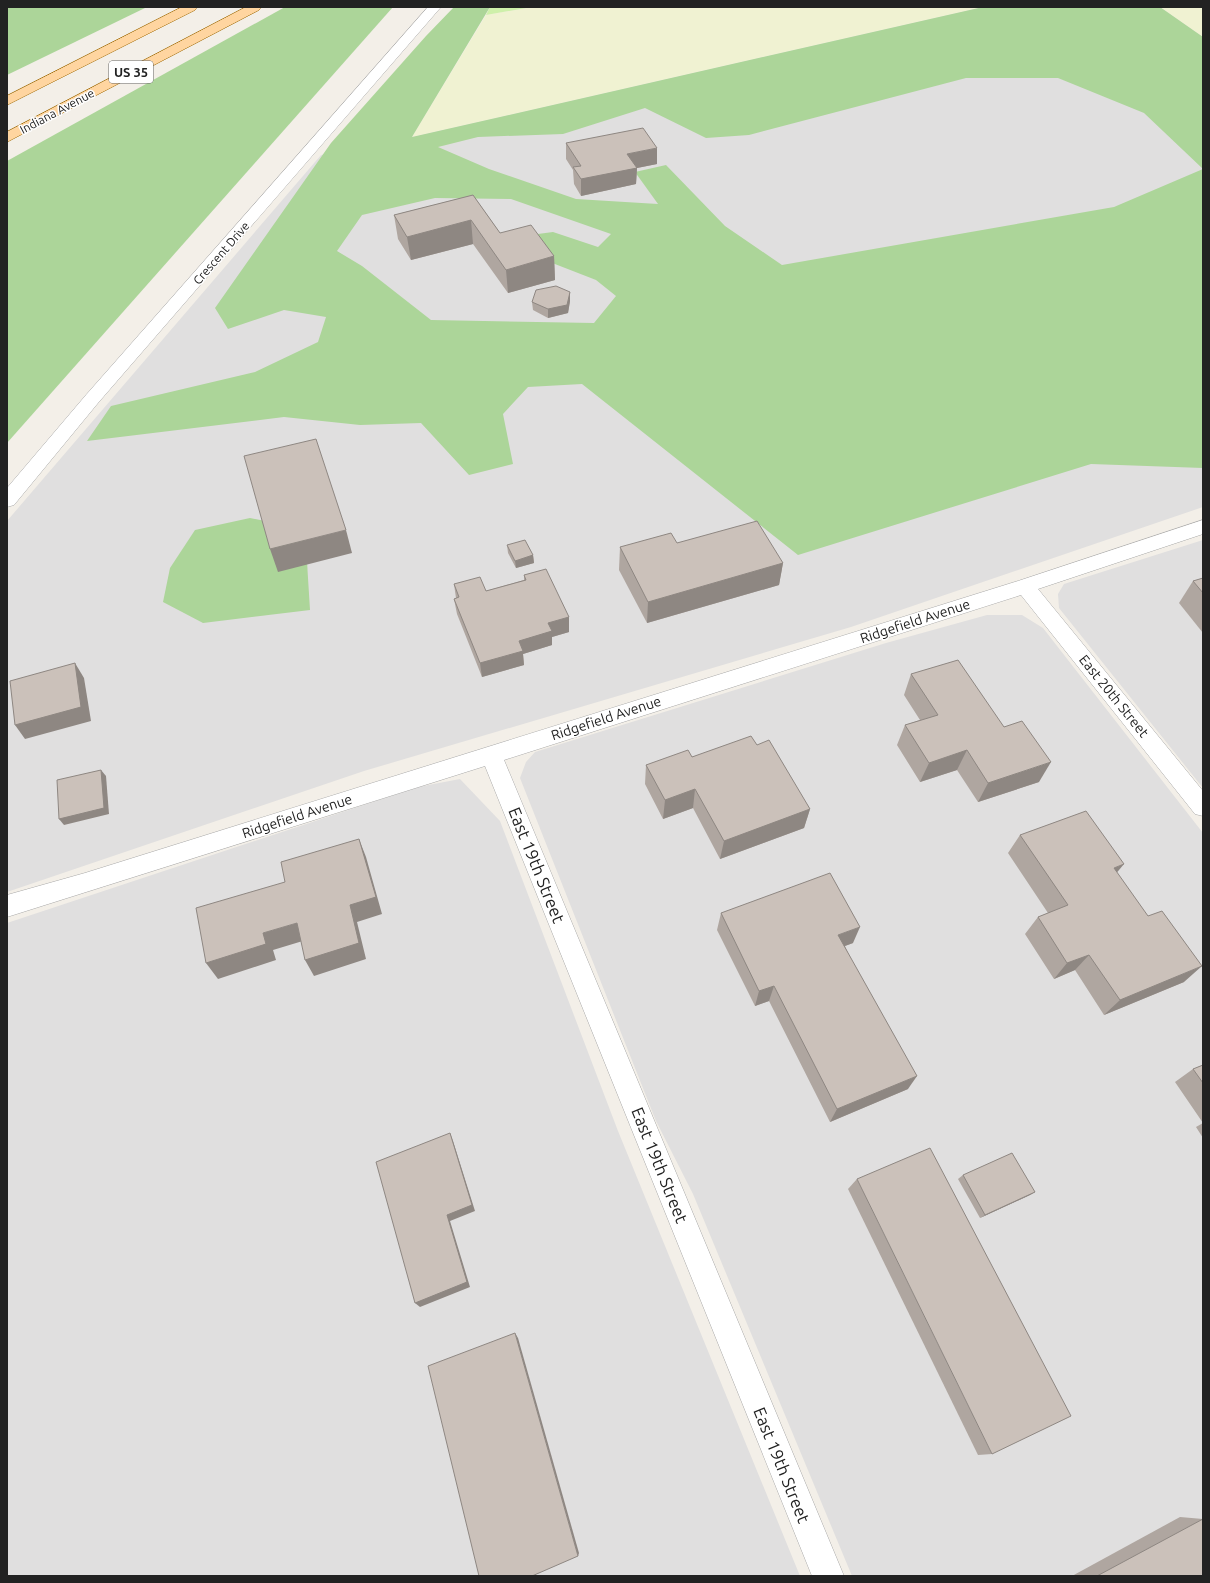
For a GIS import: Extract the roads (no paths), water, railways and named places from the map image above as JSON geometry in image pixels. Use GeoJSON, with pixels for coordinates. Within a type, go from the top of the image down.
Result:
{"type":"FeatureCollection","features":[{"type":"Feature","properties":{"kind":"main road","name":"US 35"},"geometry":{"type":"LineString","coordinates":[[7,101],[191,7]]}},
{"type":"Feature","properties":{"kind":"main road","name":"Indiana Avenue"},"geometry":{"type":"LineString","coordinates":[[7,138],[255,7]]}},
{"type":"Feature","properties":{"kind":"main road"},"geometry":{"type":"LineString","coordinates":[[144,31],[178,48]]}},
{"type":"Feature","properties":{"kind":"street","name":"Crescent Drive"},"geometry":{"type":"LineString","coordinates":[[7,500],[92,399],[435,7]]}},
{"type":"Feature","properties":{"kind":"street","name":"Ridgefield Avenue"},"geometry":{"type":"LineString","coordinates":[[7,906],[85,883],[1025,586],[1203,527]]}},
{"type":"Feature","properties":{"kind":"street","name":"East 20th Street"},"geometry":{"type":"LineString","coordinates":[[1025,586],[1203,807]]}},
{"type":"Feature","properties":{"kind":"street","name":"East 19th Street"},"geometry":{"type":"LineString","coordinates":[[491,754],[828,1576]]}}]}
